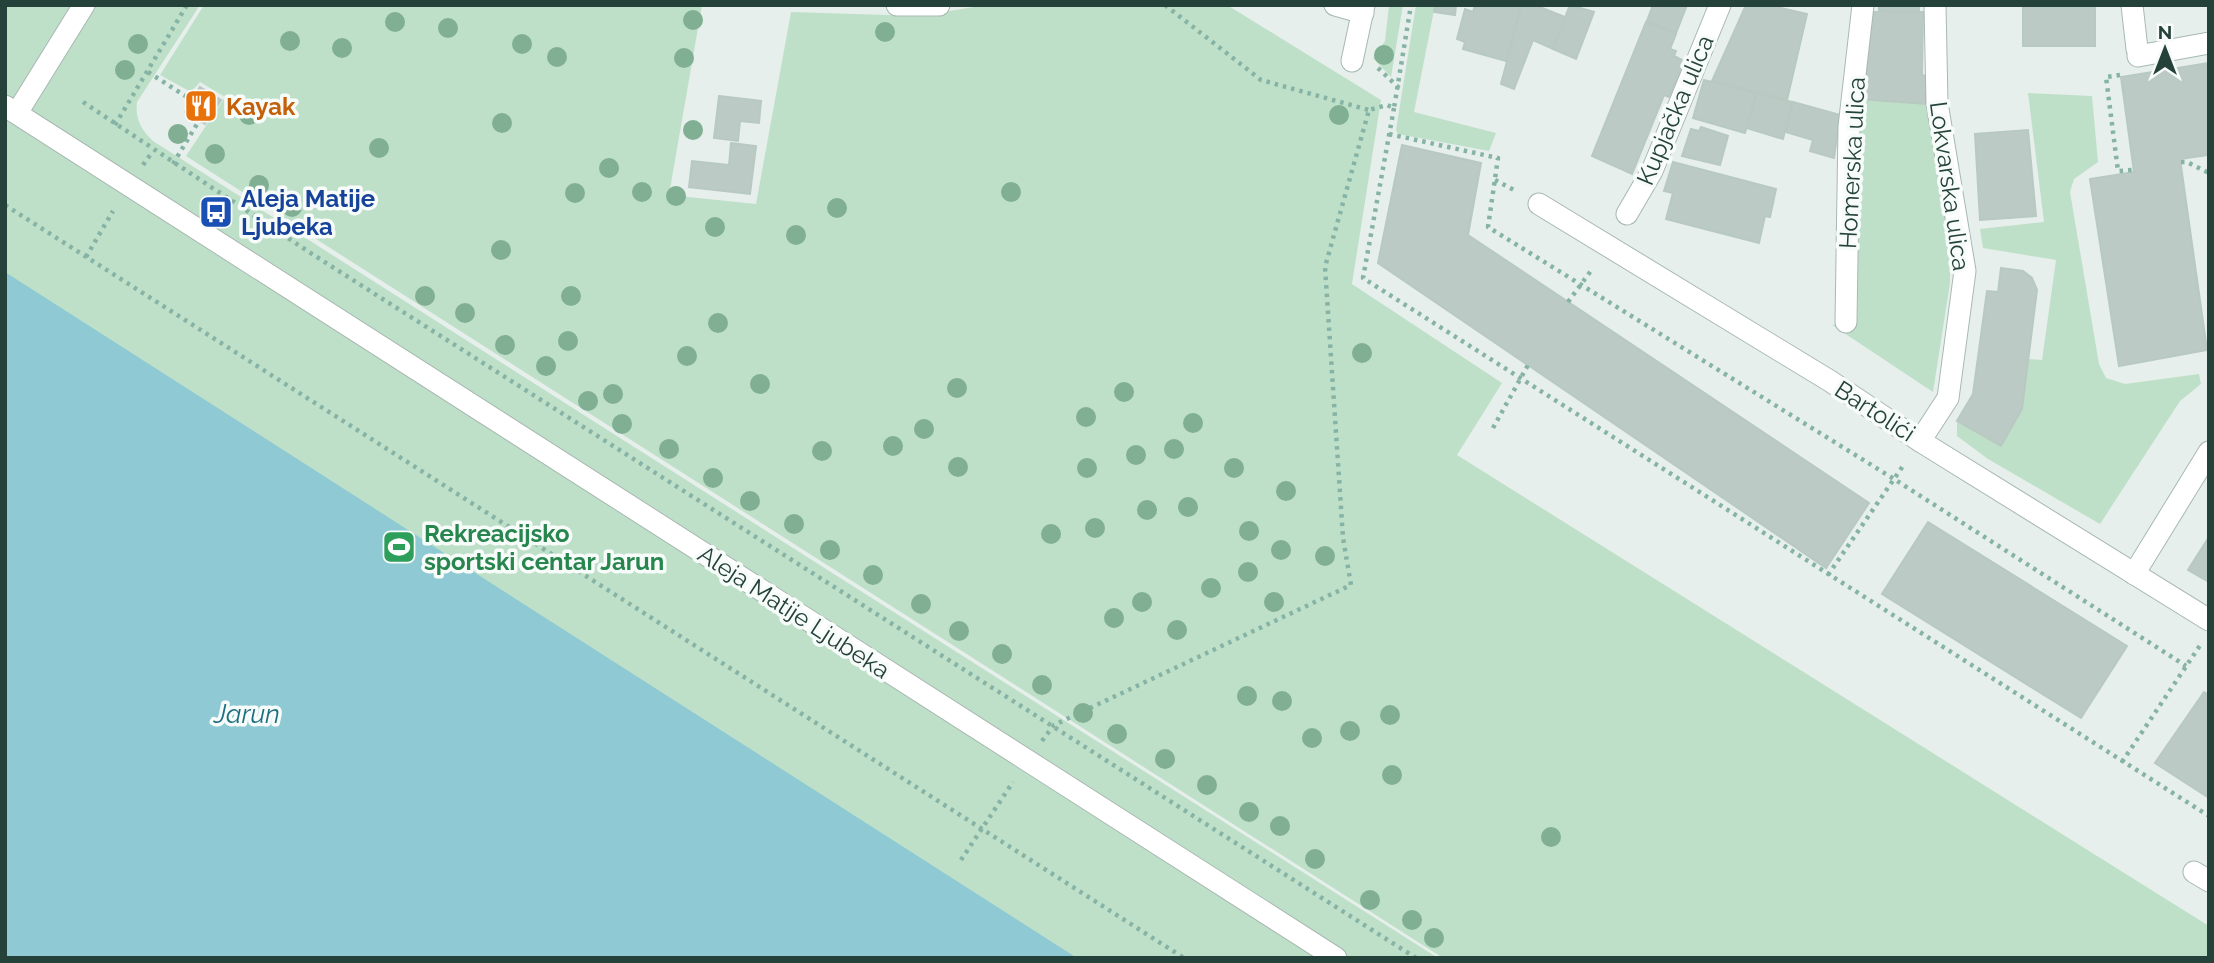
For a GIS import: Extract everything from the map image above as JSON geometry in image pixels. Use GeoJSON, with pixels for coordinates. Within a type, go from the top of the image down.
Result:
{"type":"FeatureCollection","features":[{"type":"Feature","properties":{"kind":"street"},"geometry":{"type":"LineString","coordinates":[[11,110],[84,5]]}},
{"type":"Feature","properties":{"kind":"street"},"geometry":{"type":"LineString","coordinates":[[897,5],[939,5]]}},
{"type":"Feature","properties":{"kind":"street"},"geometry":{"type":"LineString","coordinates":[[1335,5],[1363,9],[1352,61]]}},
{"type":"Feature","properties":{"kind":"street","name":"Kupjačka ulica"},"geometry":{"type":"LineString","coordinates":[[1627,214],[1652,172],[1720,5]]}},
{"type":"Feature","properties":{"kind":"street","name":"Homerska ulica"},"geometry":{"type":"LineString","coordinates":[[1846,322],[1849,127],[1863,5]]}},
{"type":"Feature","properties":{"kind":"street","name":"Lokvarska ulica"},"geometry":{"type":"LineString","coordinates":[[1920,441],[1948,398],[1965,271],[1937,103],[1935,5]]}},
{"type":"Feature","properties":{"kind":"street"},"geometry":{"type":"LineString","coordinates":[[2132,5],[2138,52],[2209,43]]}},
{"type":"Feature","properties":{"kind":"street","name":"Aleja Matije Ljubeka"},"geometry":{"type":"LineString","coordinates":[[11,110],[1336,958]]}},
{"type":"Feature","properties":{"kind":"street","name":"Bartolići"},"geometry":{"type":"LineString","coordinates":[[1539,204],[1830,381],[1920,441],[2209,620]]}},
{"type":"Feature","properties":{"kind":"street"},"geometry":{"type":"LineString","coordinates":[[2134,575],[2209,452]]}},
{"type":"Feature","properties":{"kind":"path"},"geometry":{"type":"LineString","coordinates":[[116,125],[187,5]]}},
{"type":"Feature","properties":{"kind":"path"},"geometry":{"type":"LineString","coordinates":[[1164,5],[1261,80],[1369,110],[1387,105],[1394,108]]}},
{"type":"Feature","properties":{"kind":"path"},"geometry":{"type":"LineString","coordinates":[[1411,5],[1363,278],[2209,816]]}},
{"type":"Feature","properties":{"kind":"path"},"geometry":{"type":"LineString","coordinates":[[2132,170],[2118,171],[2106,77],[2140,71],[2138,52]]}},
{"type":"Feature","properties":{"kind":"path"},"geometry":{"type":"LineString","coordinates":[[148,72],[190,99]]}},
{"type":"Feature","properties":{"kind":"path"},"geometry":{"type":"LineString","coordinates":[[82,102],[173,164],[1416,958]]}},
{"type":"Feature","properties":{"kind":"path"},"geometry":{"type":"LineString","coordinates":[[1054,725],[1351,585],[1343,538],[1325,267],[1369,110]]}},
{"type":"Feature","properties":{"kind":"path"},"geometry":{"type":"LineString","coordinates":[[173,164],[197,124]]}},
{"type":"Feature","properties":{"kind":"path"},"geometry":{"type":"LineString","coordinates":[[1390,134],[1498,158],[1488,227],[1894,479],[2186,666]]}},
{"type":"Feature","properties":{"kind":"path"},"geometry":{"type":"LineString","coordinates":[[141,168],[153,151]]}},
{"type":"Feature","properties":{"kind":"path"},"geometry":{"type":"LineString","coordinates":[[2181,162],[2187,162],[2209,173]]}},
{"type":"Feature","properties":{"kind":"path"},"geometry":{"type":"LineString","coordinates":[[5,205],[1184,958]]}},
{"type":"Feature","properties":{"kind":"path"},"geometry":{"type":"LineString","coordinates":[[86,257],[113,211]]}},
{"type":"Feature","properties":{"kind":"path"},"geometry":{"type":"LineString","coordinates":[[1568,302],[1608,246]]}},
{"type":"Feature","properties":{"kind":"path"},"geometry":{"type":"LineString","coordinates":[[1493,428],[1528,365]]}},
{"type":"Feature","properties":{"kind":"path"},"geometry":{"type":"LineString","coordinates":[[1828,575],[1920,441]]}},
{"type":"Feature","properties":{"kind":"path"},"geometry":{"type":"LineString","coordinates":[[2122,762],[2201,643]]}},
{"type":"Feature","properties":{"kind":"path"},"geometry":{"type":"LineString","coordinates":[[961,860],[1027,761]]}},
{"type":"Feature","properties":{"kind":"green space","name":"Rekreacijsko sportski centar Jarun"},"geometry":{"type":"Polygon","coordinates":[[[5,5],[200,5],[137,102],[140,123],[153,141],[1438,958],[5,958],[5,5]]]}},
{"type":"Feature","properties":{"kind":"green space"},"geometry":{"type":"Polygon","coordinates":[[[204,5],[702,5],[669,195],[756,204],[791,12],[919,16],[986,5],[1227,5],[1381,100],[1352,284],[1502,383],[1457,455],[2209,926],[2209,958],[1443,958],[186,156],[225,97],[200,82],[191,92],[160,75],[204,5]]]}},
{"type":"Feature","properties":{"kind":"green space"},"geometry":{"type":"Polygon","coordinates":[[[1389,5],[1403,5],[1391,77],[1373,58],[1385,41],[1389,5]]]}},
{"type":"Feature","properties":{"kind":"green space"},"geometry":{"type":"Polygon","coordinates":[[[1416,5],[1435,5],[1414,112],[1496,133],[1489,151],[1398,134],[1396,130],[1416,5]]]}},
{"type":"Feature","properties":{"kind":"green space"},"geometry":{"type":"Polygon","coordinates":[[[2028,93],[2092,96],[2098,162],[2074,179],[2070,192],[2099,364],[2106,378],[2125,384],[2199,374],[2201,384],[2180,401],[2100,524],[1988,459],[1957,436],[1957,421],[2001,445],[2022,409],[2028,359],[2042,360],[2056,260],[1983,248],[1980,229],[2044,222],[2028,93]]]}},
{"type":"Feature","properties":{"kind":"green space"},"geometry":{"type":"Polygon","coordinates":[[[1860,99],[1926,104],[1950,232],[1950,283],[1933,392],[1832,325],[1857,322],[1860,99]]]}},
{"type":"Feature","properties":{"kind":"water","name":"Jarun"},"geometry":{"type":"Polygon","coordinates":[[[5,272],[1077,958],[5,958],[5,272]]]}},
{"type":"Feature","properties":{"kind":"building"},"geometry":{"type":"Polygon","coordinates":[[[1435,5],[1456,5],[1455,15],[1434,12],[1435,5]]]}},
{"type":"Feature","properties":{"kind":"building"},"geometry":{"type":"Polygon","coordinates":[[[1475,5],[1521,5],[1506,61],[1463,49],[1465,42],[1457,39],[1465,9],[1473,12],[1475,5]]]}},
{"type":"Feature","properties":{"kind":"building"},"geometry":{"type":"Polygon","coordinates":[[[1522,5],[1535,5],[1565,17],[1553,49],[1533,40],[1514,89],[1501,84],[1522,5]]]}},
{"type":"Feature","properties":{"kind":"building"},"geometry":{"type":"Polygon","coordinates":[[[1570,5],[1594,12],[1576,59],[1553,49],[1570,5]]]}},
{"type":"Feature","properties":{"kind":"building"},"geometry":{"type":"Polygon","coordinates":[[[1653,5],[1687,5],[1676,33],[1647,21],[1653,5]]]}},
{"type":"Feature","properties":{"kind":"building"},"geometry":{"type":"Polygon","coordinates":[[[1746,5],[1768,5],[1807,14],[1787,100],[1712,81],[1746,5]]]}},
{"type":"Feature","properties":{"kind":"building"},"geometry":{"type":"Polygon","coordinates":[[[1879,5],[1919,5],[1919,12],[1879,11],[1879,5]]]}},
{"type":"Feature","properties":{"kind":"building"},"geometry":{"type":"Polygon","coordinates":[[[2023,5],[2095,5],[2095,46],[2023,46],[2023,5]]]}},
{"type":"Feature","properties":{"kind":"building"},"geometry":{"type":"Polygon","coordinates":[[[1870,12],[1923,12],[1922,75],[1926,76],[1926,104],[1860,99],[1870,12]]]}},
{"type":"Feature","properties":{"kind":"building"},"geometry":{"type":"Polygon","coordinates":[[[1646,22],[1676,34],[1670,49],[1676,51],[1674,56],[1684,61],[1669,97],[1664,95],[1632,174],[1592,156],[1646,22]]]}},
{"type":"Feature","properties":{"kind":"building"},"geometry":{"type":"Polygon","coordinates":[[[2209,63],[2209,155],[2180,159],[2207,350],[2119,366],[2090,179],[2134,172],[2121,77],[2209,63]]]}},
{"type":"Feature","properties":{"kind":"building"},"geometry":{"type":"Polygon","coordinates":[[[1704,80],[1756,93],[1745,133],[1693,118],[1704,80]]]}},
{"type":"Feature","properties":{"kind":"building"},"geometry":{"type":"Polygon","coordinates":[[[200,87],[221,100],[205,124],[185,112],[200,87]]]}},
{"type":"Feature","properties":{"kind":"building"},"geometry":{"type":"Polygon","coordinates":[[[1757,93],[1792,102],[1783,139],[1747,128],[1757,93]]]}},
{"type":"Feature","properties":{"kind":"building"},"geometry":{"type":"Polygon","coordinates":[[[719,96],[761,101],[759,123],[740,121],[738,141],[714,138],[719,96]]]}},
{"type":"Feature","properties":{"kind":"building"},"geometry":{"type":"Polygon","coordinates":[[[1793,102],[1840,115],[1834,158],[1810,151],[1813,140],[1786,132],[1793,102]]]}},
{"type":"Feature","properties":{"kind":"building"},"geometry":{"type":"Polygon","coordinates":[[[1701,127],[1728,136],[1720,165],[1682,156],[1691,129],[1699,131],[1701,127]]]}},
{"type":"Feature","properties":{"kind":"building"},"geometry":{"type":"Polygon","coordinates":[[[2028,130],[2036,216],[1980,220],[1975,134],[2028,130]]]}},
{"type":"Feature","properties":{"kind":"building"},"geometry":{"type":"Polygon","coordinates":[[[731,143],[756,146],[750,194],[689,187],[692,161],[729,165],[731,143]]]}},
{"type":"Feature","properties":{"kind":"building"},"geometry":{"type":"Polygon","coordinates":[[[1402,145],[1481,163],[1468,235],[1869,503],[1826,568],[1378,263],[1402,145]]]}},
{"type":"Feature","properties":{"kind":"building"},"geometry":{"type":"Polygon","coordinates":[[[1673,162],[1776,189],[1770,217],[1765,216],[1759,243],[1666,219],[1673,193],[1664,191],[1673,162]]]}},
{"type":"Feature","properties":{"kind":"building"},"geometry":{"type":"Polygon","coordinates":[[[2001,268],[2023,271],[2032,278],[2037,290],[2022,409],[2001,446],[1957,421],[1973,394],[1987,291],[1998,292],[2001,268]]]}},
{"type":"Feature","properties":{"kind":"building"},"geometry":{"type":"Polygon","coordinates":[[[1928,522],[2127,646],[2081,718],[1882,594],[1928,522]]]}},
{"type":"Feature","properties":{"kind":"building"},"geometry":{"type":"Polygon","coordinates":[[[2209,537],[2209,582],[2188,570],[2209,537]]]}},
{"type":"Feature","properties":{"kind":"building"},"geometry":{"type":"Polygon","coordinates":[[[2204,692],[2209,695],[2209,798],[2155,763],[2204,692]]]}},
{"type":"Feature","properties":{"kind":"place","name":"Kayak"},"geometry":{"type":"Point","coordinates":[201,106]}},
{"type":"Feature","properties":{"kind":"place","name":"Aleja Matije Ljubeka"},"geometry":{"type":"Point","coordinates":[216,212]}},
{"type":"Feature","properties":{"kind":"place","name":"Rekreacijsko sportski centar Jarun"},"geometry":{"type":"Point","coordinates":[399,547]}}]}
